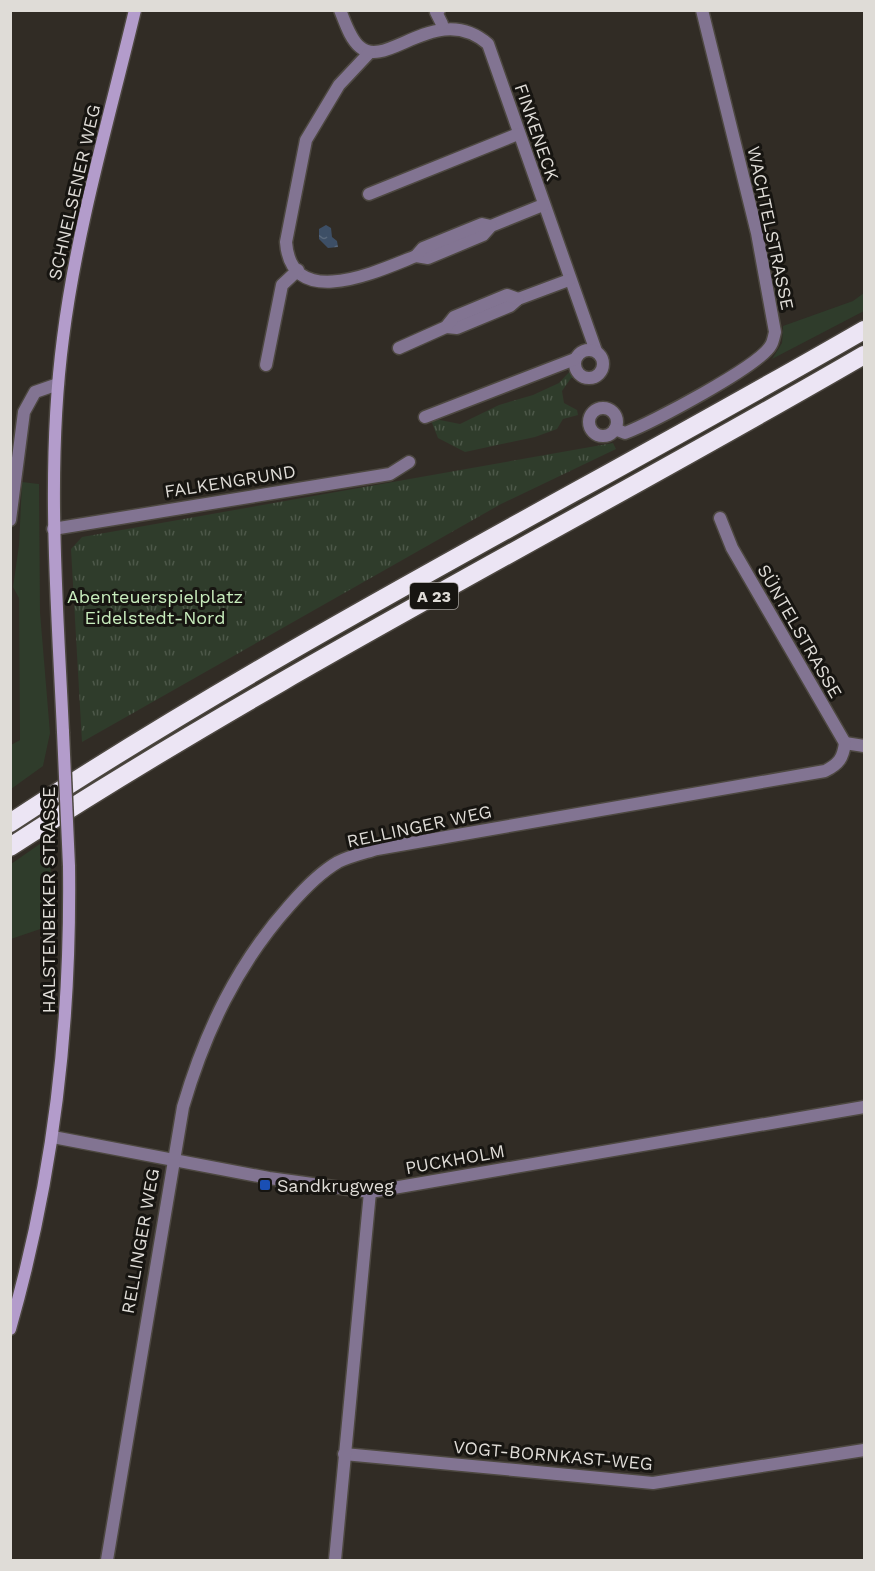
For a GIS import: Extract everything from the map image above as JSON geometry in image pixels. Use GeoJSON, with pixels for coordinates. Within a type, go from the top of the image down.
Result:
{"type":"FeatureCollection","features":[{"type":"Feature","properties":{"kind":"highway","name":"A 23"},"geometry":{"type":"LineString","coordinates":[[10,823],[113,757],[265,666],[705,422],[864,330]]}},
{"type":"Feature","properties":{"kind":"highway","name":"A 23"},"geometry":{"type":"LineString","coordinates":[[10,847],[101,788],[285,678],[716,441],[864,355]]}},
{"type":"Feature","properties":{"kind":"street","name":"SCHNELSENER WEG"},"geometry":{"type":"LineString","coordinates":[[54,533],[58,384],[73,266],[135,10]]}},
{"type":"Feature","properties":{"kind":"street"},"geometry":{"type":"LineString","coordinates":[[340,10],[360,48],[370,52]]}},
{"type":"Feature","properties":{"kind":"street"},"geometry":{"type":"LineString","coordinates":[[439,10],[436,12],[442,24],[426,28],[388,48],[370,52],[339,85],[306,140],[286,242],[289,258],[298,270],[328,284],[371,274],[416,256],[423,248],[452,236],[482,224],[491,226],[543,205]]}},
{"type":"Feature","properties":{"kind":"street","name":"WACHTELSTRASSE"},"geometry":{"type":"LineString","coordinates":[[615,429],[626,433],[651,423],[711,388],[759,357],[771,346],[775,332],[757,233],[702,10]]}},
{"type":"Feature","properties":{"kind":"street","name":"FINKENECK"},"geometry":{"type":"LineString","coordinates":[[442,24],[469,28],[488,44],[569,280],[596,351],[602,357],[603,366],[596,377],[587,378],[579,375],[575,367],[575,359]]}},
{"type":"Feature","properties":{"kind":"street"},"geometry":{"type":"LineString","coordinates":[[369,194],[518,134]]}},
{"type":"Feature","properties":{"kind":"street"},"geometry":{"type":"LineString","coordinates":[[266,365],[282,285],[298,270]]}},
{"type":"Feature","properties":{"kind":"street"},"geometry":{"type":"LineString","coordinates":[[399,348],[447,327],[454,317],[507,295],[518,298],[569,280]]}},
{"type":"Feature","properties":{"kind":"street"},"geometry":{"type":"LineString","coordinates":[[425,417],[575,359],[581,351],[596,351]]}},
{"type":"Feature","properties":{"kind":"street"},"geometry":{"type":"LineString","coordinates":[[10,520],[24,412],[35,392],[58,384]]}},
{"type":"Feature","properties":{"kind":"street","name":"FALKENGRUND"},"geometry":{"type":"LineString","coordinates":[[54,533],[390,474],[409,462]]}},
{"type":"Feature","properties":{"kind":"street","name":"SÜNTELSTRASSE"},"geometry":{"type":"LineString","coordinates":[[720,518],[732,548],[845,743]]}},
{"type":"Feature","properties":{"kind":"street","name":"HALSTENBEKER STRASSE"},"geometry":{"type":"LineString","coordinates":[[10,1329],[36,1230],[53,1137],[67,1011],[69,866],[54,533]]}},
{"type":"Feature","properties":{"kind":"street"},"geometry":{"type":"LineString","coordinates":[[845,743],[864,746]]}},
{"type":"Feature","properties":{"kind":"street","name":"RELLINGER WEG"},"geometry":{"type":"LineString","coordinates":[[106,1560],[172,1159],[183,1107],[196,1063],[212,1022],[230,988],[272,925],[302,892],[338,862],[377,849],[825,771],[837,765],[843,755],[845,743]]}},
{"type":"Feature","properties":{"kind":"street","name":"PUCKHOLM"},"geometry":{"type":"LineString","coordinates":[[53,1137],[331,1189],[370,1192],[864,1107]]}},
{"type":"Feature","properties":{"kind":"street"},"geometry":{"type":"LineString","coordinates":[[335,1560],[370,1192]]}},
{"type":"Feature","properties":{"kind":"street","name":"VOGT-BORNKAST-WEG"},"geometry":{"type":"LineString","coordinates":[[345,1454],[653,1483],[864,1450]]}},
{"type":"Feature","properties":{"kind":"green space"},"geometry":{"type":"Polygon","coordinates":[[[864,293],[864,311],[772,359],[782,343],[783,326],[853,301],[864,293]]]}},
{"type":"Feature","properties":{"kind":"green space"},"geometry":{"type":"Polygon","coordinates":[[[572,369],[577,378],[571,378],[562,391],[564,403],[577,410],[578,415],[563,419],[557,429],[535,437],[465,452],[438,438],[430,418],[460,424],[499,405],[533,395],[559,383],[572,369]]]}},
{"type":"Feature","properties":{"kind":"green space","name":"Abenteuerspielplatz Eidelstedt-Nord"},"geometry":{"type":"Polygon","coordinates":[[[613,443],[616,449],[501,504],[82,742],[71,549],[82,537],[613,443]]]}},
{"type":"Feature","properties":{"kind":"green space"},"geometry":{"type":"Polygon","coordinates":[[[22,482],[39,484],[40,612],[50,733],[43,766],[11,789],[11,745],[20,740],[19,598],[13,587],[19,545],[22,482]]]}},
{"type":"Feature","properties":{"kind":"green space"},"geometry":{"type":"Polygon","coordinates":[[[50,837],[52,925],[11,939],[11,864],[50,837]]]}},
{"type":"Feature","properties":{"kind":"water"},"geometry":{"type":"Polygon","coordinates":[[[326,225],[331,228],[332,237],[337,241],[338,247],[328,248],[319,239],[319,229],[326,225]]]}},
{"type":"Feature","properties":{"kind":"place","name":"Sandkrugweg"},"geometry":{"type":"Point","coordinates":[265,1185]}}]}
